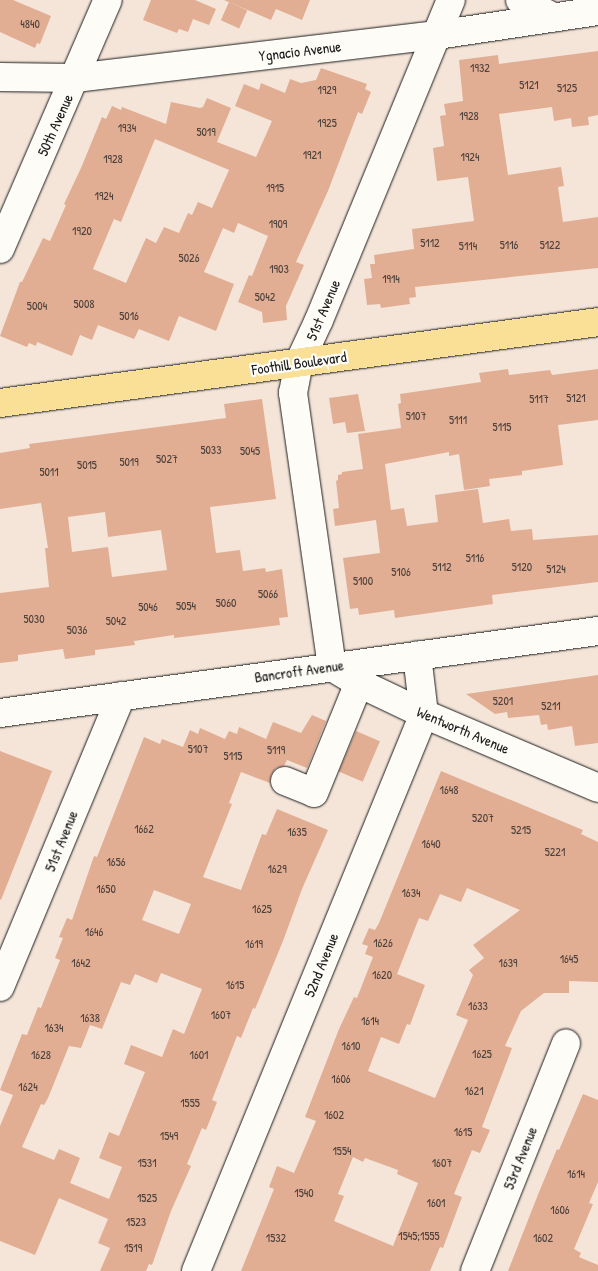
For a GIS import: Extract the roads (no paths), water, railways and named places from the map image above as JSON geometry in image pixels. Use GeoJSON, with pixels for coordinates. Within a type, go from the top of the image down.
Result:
{"type":"FeatureCollection","features":[{"type":"Feature","properties":{"kind":"main road","name":"Foothill Boulevard"},"geometry":{"type":"LineString","coordinates":[[0,403],[598,322]]}},
{"type":"Feature","properties":{"kind":"street","name":"50th Avenue"},"geometry":{"type":"LineString","coordinates":[[0,249],[108,0]]}},
{"type":"Feature","properties":{"kind":"street","name":"51st Avenue"},"geometry":{"type":"LineString","coordinates":[[332,666],[293,393],[299,363],[319,320],[451,0]]}},
{"type":"Feature","properties":{"kind":"street"},"geometry":{"type":"LineString","coordinates":[[520,0],[554,17]]}},
{"type":"Feature","properties":{"kind":"street","name":"Ygnacio Avenue"},"geometry":{"type":"LineString","coordinates":[[0,77],[75,78],[437,35],[598,11]]}},
{"type":"Feature","properties":{"kind":"street","name":"Bancroft Avenue"},"geometry":{"type":"LineString","coordinates":[[0,713],[598,631]]}},
{"type":"Feature","properties":{"kind":"street","name":"52nd Avenue"},"geometry":{"type":"LineString","coordinates":[[196,1271],[424,714],[417,655]]}},
{"type":"Feature","properties":{"kind":"street","name":"Wentworth Avenue"},"geometry":{"type":"LineString","coordinates":[[332,666],[359,683],[424,714],[598,788]]}},
{"type":"Feature","properties":{"kind":"street"},"geometry":{"type":"LineString","coordinates":[[285,781],[314,793],[359,683]]}},
{"type":"Feature","properties":{"kind":"street","name":"51st Avenue"},"geometry":{"type":"LineString","coordinates":[[0,987],[121,696]]}},
{"type":"Feature","properties":{"kind":"street","name":"53rd Avenue"},"geometry":{"type":"LineString","coordinates":[[475,1271],[566,1044]]}}]}
